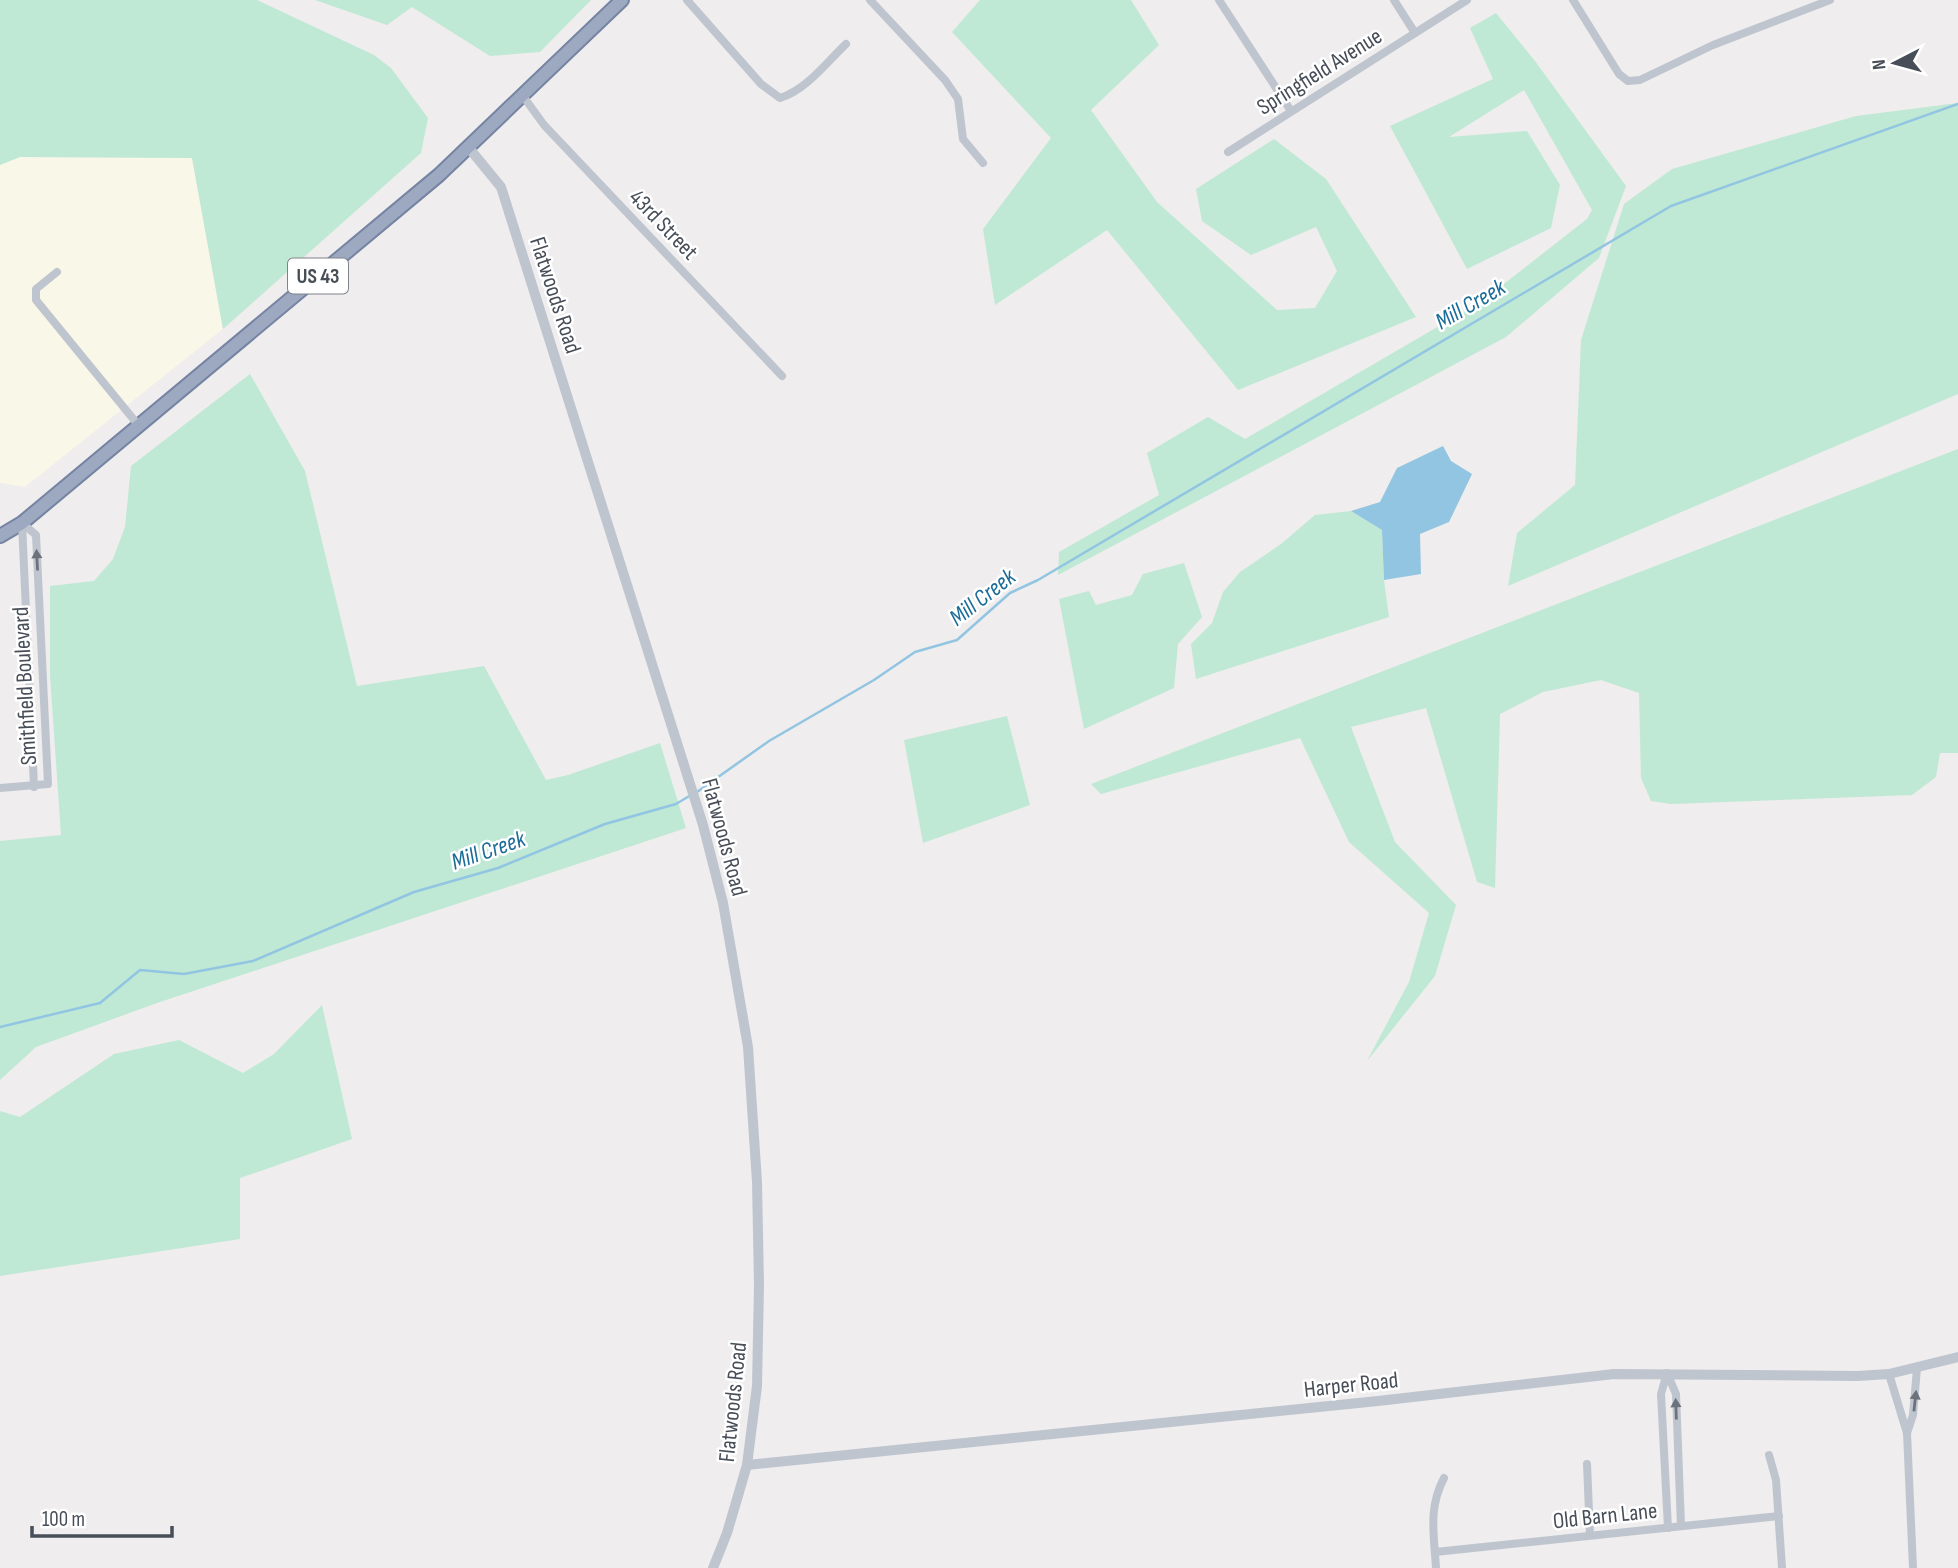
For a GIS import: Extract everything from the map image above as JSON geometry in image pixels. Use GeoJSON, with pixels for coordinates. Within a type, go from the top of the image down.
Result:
{"type":"FeatureCollection","features":[{"type":"Feature","properties":{"kind":"highway","name":"US 43"},"geometry":{"type":"LineString","coordinates":[[0,536],[22,523],[469,148],[622,0]]}},
{"type":"Feature","properties":{"kind":"street"},"geometry":{"type":"LineString","coordinates":[[687,0],[761,84],[780,98],[801,87],[846,44]]}},
{"type":"Feature","properties":{"kind":"street"},"geometry":{"type":"LineString","coordinates":[[870,0],[945,80],[958,99],[963,139],[983,163]]}},
{"type":"Feature","properties":{"kind":"street"},"geometry":{"type":"LineString","coordinates":[[1219,0],[1291,111]]}},
{"type":"Feature","properties":{"kind":"street"},"geometry":{"type":"LineString","coordinates":[[1394,0],[1415,33]]}},
{"type":"Feature","properties":{"kind":"street","name":"Springfield Avenue"},"geometry":{"type":"LineString","coordinates":[[1228,152],[1467,0]]}},
{"type":"Feature","properties":{"kind":"street"},"geometry":{"type":"LineString","coordinates":[[1573,0],[1619,74],[1628,82],[1640,80],[1713,45],[1830,0]]}},
{"type":"Feature","properties":{"kind":"street","name":"43rd Street"},"geometry":{"type":"LineString","coordinates":[[523,96],[544,125],[782,376]]}},
{"type":"Feature","properties":{"kind":"street","name":"Flatwoods Road"},"geometry":{"type":"LineString","coordinates":[[469,148],[501,187],[686,768],[715,870],[735,969],[748,1047],[753,1114],[757,1182],[758,1352],[747,1465],[727,1533],[713,1568]]}},
{"type":"Feature","properties":{"kind":"street"},"geometry":{"type":"LineString","coordinates":[[57,272],[36,289],[36,300],[139,426]]}},
{"type":"Feature","properties":{"kind":"street","name":"Smithfield Boulevard"},"geometry":{"type":"LineString","coordinates":[[22,523],[36,535],[48,784],[34,787],[22,523]]}},
{"type":"Feature","properties":{"kind":"street"},"geometry":{"type":"LineString","coordinates":[[0,788],[34,787]]}},
{"type":"Feature","properties":{"kind":"street","name":"Harper Road"},"geometry":{"type":"LineString","coordinates":[[747,1465],[1364,1403],[1581,1376],[1667,1373],[1846,1376],[1889,1374],[1958,1357]]}},
{"type":"Feature","properties":{"kind":"street"},"geometry":{"type":"LineString","coordinates":[[1908,1433],[1913,1415],[1917,1368]]}},
{"type":"Feature","properties":{"kind":"street"},"geometry":{"type":"LineString","coordinates":[[1667,1373],[1676,1394],[1681,1526]]}},
{"type":"Feature","properties":{"kind":"street"},"geometry":{"type":"LineString","coordinates":[[1667,1373],[1661,1394],[1668,1528]]}},
{"type":"Feature","properties":{"kind":"street"},"geometry":{"type":"LineString","coordinates":[[1889,1374],[1908,1433],[1913,1568]]}},
{"type":"Feature","properties":{"kind":"street"},"geometry":{"type":"LineString","coordinates":[[1664,1449],[1677,1449]]}},
{"type":"Feature","properties":{"kind":"street"},"geometry":{"type":"LineString","coordinates":[[1769,1455],[1776,1480],[1782,1568]]}},
{"type":"Feature","properties":{"kind":"street"},"geometry":{"type":"LineString","coordinates":[[1587,1464],[1590,1535]]}},
{"type":"Feature","properties":{"kind":"street"},"geometry":{"type":"LineString","coordinates":[[1436,1568],[1433,1513],[1435,1494],[1444,1478]]}},
{"type":"Feature","properties":{"kind":"street","name":"Old Barn Lane"},"geometry":{"type":"LineString","coordinates":[[1435,1552],[1779,1516]]}},
{"type":"Feature","properties":{"kind":"shaded area"},"geometry":{"type":"Polygon","coordinates":[[[20,157],[192,158],[223,329],[25,487],[0,483],[0,165],[20,157]]]}},
{"type":"Feature","properties":{"kind":"green space"},"geometry":{"type":"Polygon","coordinates":[[[0,0],[257,0],[374,55],[391,68],[428,118],[421,153],[223,329],[192,158],[20,157],[0,165],[0,0]]]}},
{"type":"Feature","properties":{"kind":"green space"},"geometry":{"type":"Polygon","coordinates":[[[315,0],[591,0],[540,52],[490,56],[412,7],[387,25],[315,0]]]}},
{"type":"Feature","properties":{"kind":"green space"},"geometry":{"type":"Polygon","coordinates":[[[980,0],[1131,0],[1159,45],[1091,110],[1157,202],[1277,310],[1315,308],[1337,271],[1316,227],[1251,255],[1202,221],[1196,189],[1274,139],[1326,179],[1416,317],[1238,390],[1107,230],[995,305],[983,229],[1051,138],[952,32],[980,0]]]}},
{"type":"Feature","properties":{"kind":"green space"},"geometry":{"type":"Polygon","coordinates":[[[1496,13],[1535,61],[1626,186],[1599,258],[1506,337],[1058,575],[1059,552],[1159,495],[1147,453],[1208,417],[1245,439],[1482,301],[1587,219],[1592,210],[1524,90],[1449,137],[1527,131],[1560,185],[1551,228],[1467,269],[1390,126],[1493,79],[1470,28],[1496,13]]]}},
{"type":"Feature","properties":{"kind":"green space"},"geometry":{"type":"Polygon","coordinates":[[[1958,103],[1958,394],[1508,586],[1517,533],[1575,485],[1581,340],[1624,204],[1672,169],[1856,116],[1958,103]]]}},
{"type":"Feature","properties":{"kind":"green space"},"geometry":{"type":"Polygon","coordinates":[[[250,374],[305,471],[357,686],[484,666],[546,780],[660,743],[686,828],[157,1003],[36,1047],[0,1080],[0,841],[61,835],[50,675],[50,586],[94,581],[113,559],[125,527],[131,466],[250,374]]]}},
{"type":"Feature","properties":{"kind":"green space"},"geometry":{"type":"Polygon","coordinates":[[[1958,449],[1958,753],[1940,753],[1936,777],[1912,795],[1671,804],[1651,801],[1641,778],[1639,693],[1601,680],[1543,692],[1500,714],[1495,888],[1477,882],[1426,708],[1351,727],[1395,842],[1456,905],[1435,976],[1367,1061],[1409,982],[1429,913],[1349,842],[1300,738],[1101,794],[1091,784],[1958,449]]]}},
{"type":"Feature","properties":{"kind":"green space"},"geometry":{"type":"Polygon","coordinates":[[[1351,511],[1382,530],[1389,617],[1196,679],[1191,644],[1212,623],[1223,592],[1240,572],[1281,544],[1315,515],[1351,511]]]}},
{"type":"Feature","properties":{"kind":"green space"},"geometry":{"type":"Polygon","coordinates":[[[1184,563],[1202,617],[1178,644],[1174,688],[1084,729],[1059,599],[1089,591],[1096,605],[1132,595],[1143,574],[1184,563]]]}},
{"type":"Feature","properties":{"kind":"green space"},"geometry":{"type":"Polygon","coordinates":[[[1007,716],[1030,805],[923,843],[904,740],[1007,716]]]}},
{"type":"Feature","properties":{"kind":"green space"},"geometry":{"type":"Polygon","coordinates":[[[322,1005],[352,1139],[240,1178],[240,1239],[0,1276],[0,1111],[20,1117],[114,1054],[179,1040],[243,1073],[274,1054],[322,1005]]]}},
{"type":"Feature","properties":{"kind":"water"},"geometry":{"type":"Polygon","coordinates":[[[1443,446],[1451,461],[1472,474],[1449,522],[1420,534],[1421,574],[1384,580],[1382,530],[1351,511],[1380,502],[1397,468],[1443,446]]]}},
{"type":"Feature","properties":{"kind":"waterway","name":"Mill Creek"},"geometry":{"type":"LineString","coordinates":[[697,792],[769,741],[874,680],[915,652],[957,640],[1010,593],[1038,580],[1671,206],[1958,104]]}},
{"type":"Feature","properties":{"kind":"waterway","name":"Mill Creek"},"geometry":{"type":"LineString","coordinates":[[0,1027],[100,1003],[140,970],[184,974],[253,961],[414,892],[498,868],[605,824],[676,804],[691,795]]}}]}
